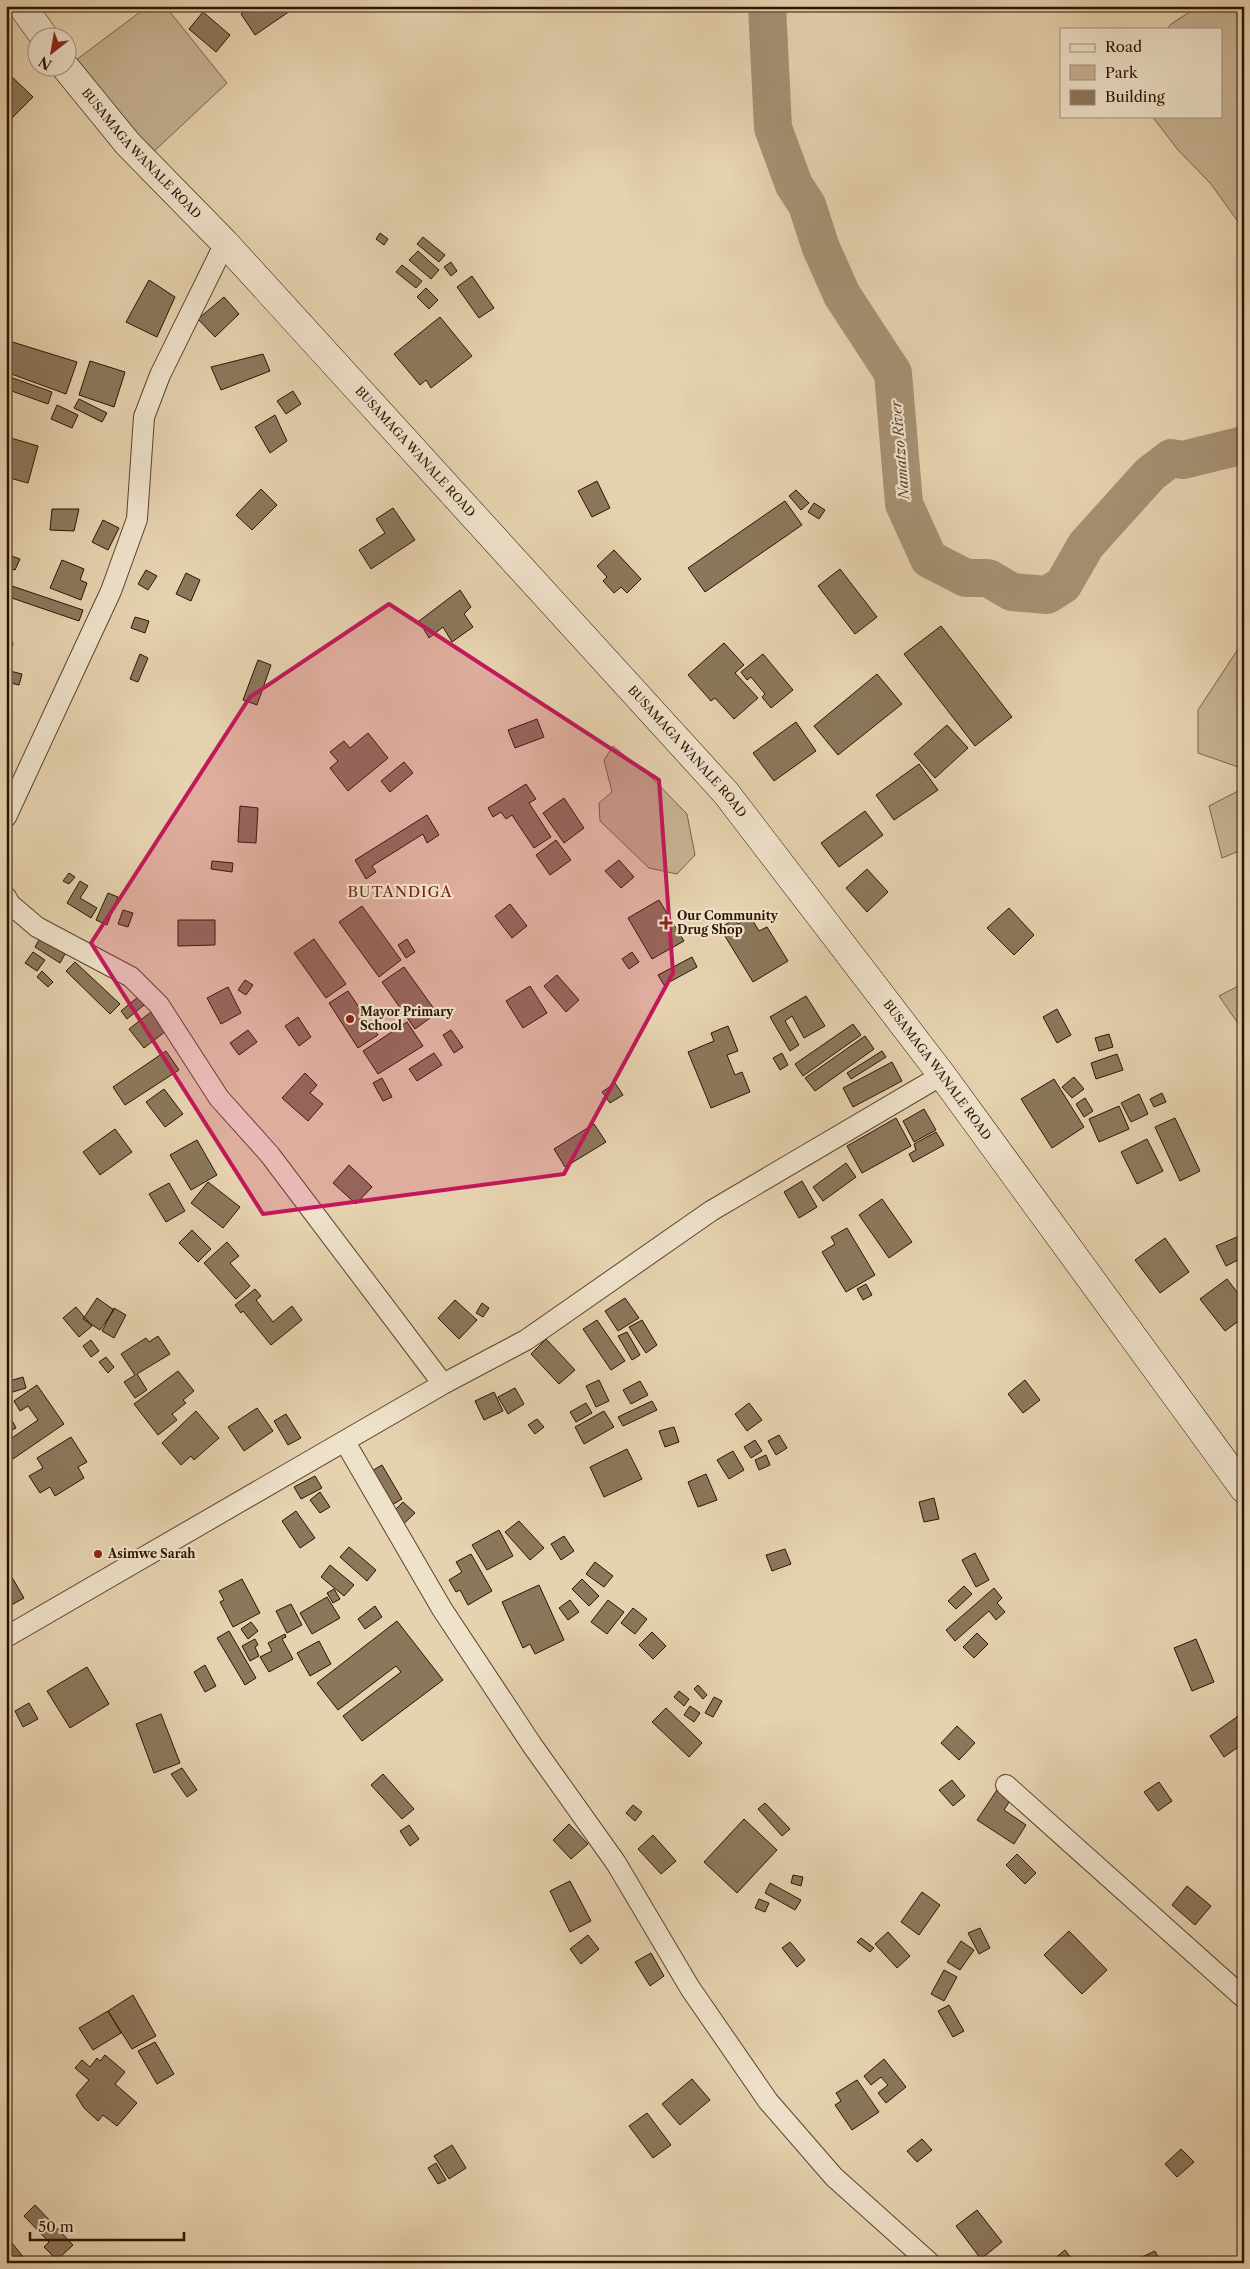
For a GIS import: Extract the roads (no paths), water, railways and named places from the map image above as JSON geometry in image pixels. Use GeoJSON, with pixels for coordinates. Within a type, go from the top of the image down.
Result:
{"type":"FeatureCollection","features":[{"type":"Feature","properties":{"kind":"street"},"geometry":{"type":"LineString","coordinates":[[22,6],[37,28]]}},
{"type":"Feature","properties":{"kind":"street","name":"BUSAMAGA WANALE ROAD"},"geometry":{"type":"LineString","coordinates":[[74,78],[128,144],[225,243],[726,794],[942,1075],[1244,1489]]}},
{"type":"Feature","properties":{"kind":"street"},"geometry":{"type":"LineString","coordinates":[[6,817],[111,591],[137,519],[144,417],[160,376],[225,243]]}},
{"type":"Feature","properties":{"kind":"street"},"geometry":{"type":"LineString","coordinates":[[6,897],[10,904],[37,927],[131,977],[159,1005],[219,1098],[270,1155],[443,1384]]}},
{"type":"Feature","properties":{"kind":"street"},"geometry":{"type":"LineString","coordinates":[[6,1637],[443,1384],[526,1340],[711,1211],[942,1075]]}},
{"type":"Feature","properties":{"kind":"street"},"geometry":{"type":"LineString","coordinates":[[345,1442],[442,1609],[532,1745],[616,1862],[690,1988],[768,2102],[834,2177],[930,2263]]}},
{"type":"Feature","properties":{"kind":"street"},"geometry":{"type":"LineString","coordinates":[[1006,1785],[1244,1998]]}},
{"type":"Feature","properties":{"kind":"waterway","name":"Namatzo River"},"geometry":{"type":"LineString","coordinates":[[767,6],[773,128],[794,185],[807,205],[821,248],[842,295],[893,373],[904,504],[929,559],[966,578],[988,578],[1012,592],[1047,595],[1063,585],[1086,545],[1150,474],[1171,458],[1183,460],[1244,445]]}},
{"type":"Feature","properties":{"kind":"place","name":"Our Community Drug Shop"},"geometry":{"type":"Point","coordinates":[666,923]}},
{"type":"Feature","properties":{"kind":"place","name":"Mayor Primary School"},"geometry":{"type":"Point","coordinates":[350,1019]}},
{"type":"Feature","properties":{"kind":"place","name":"Asimwe Sarah"},"geometry":{"type":"Point","coordinates":[98,1554]}},
{"type":"Feature","properties":{"kind":"district","name":"BUTANDIGA"},"geometry":{"type":"Point","coordinates":[400,892]}}]}
